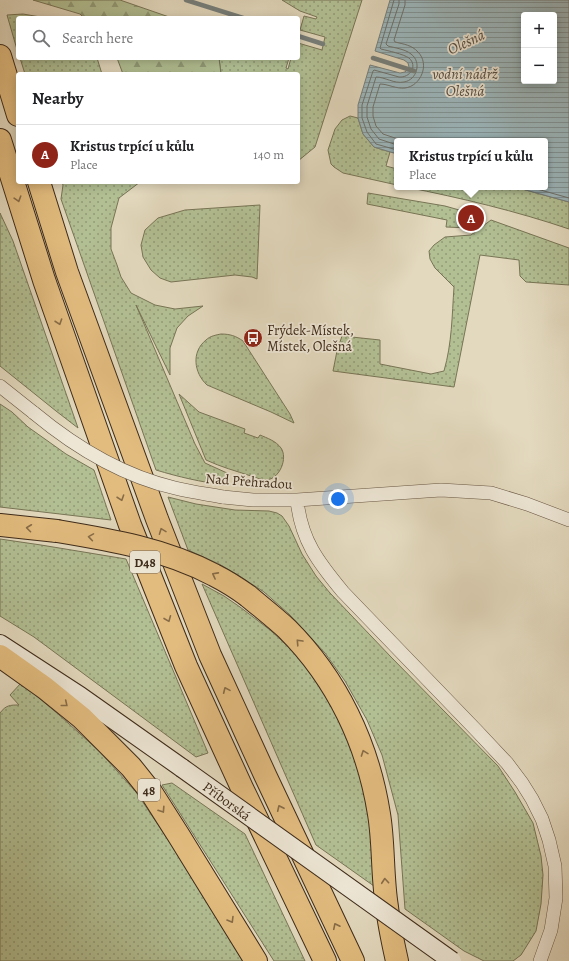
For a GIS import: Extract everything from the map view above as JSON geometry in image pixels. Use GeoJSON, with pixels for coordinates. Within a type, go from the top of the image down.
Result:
{"type":"FeatureCollection","features":[{"type":"Feature","properties":{"kind":"highway"},"geometry":{"type":"LineString","coordinates":[[0,56],[16,108]]}},
{"type":"Feature","properties":{"kind":"highway","name":"D48"},"geometry":{"type":"LineString","coordinates":[[0,140],[44,280],[130,525],[186,666],[242,788],[325,961]]}},
{"type":"Feature","properties":{"kind":"highway","name":"D48"},"geometry":{"type":"LineString","coordinates":[[40,184],[72,287],[157,519],[210,655],[353,961]]}},
{"type":"Feature","properties":{"kind":"highway"},"geometry":{"type":"LineString","coordinates":[[0,525],[57,531],[131,545],[178,558],[214,575],[248,596],[287,630],[309,654],[335,691],[348,714],[368,764],[375,789],[379,815],[387,907],[397,961]]}},
{"type":"Feature","properties":{"kind":"highway","name":"48"},"geometry":{"type":"LineString","coordinates":[[0,656],[45,688],[82,718],[130,767],[150,792],[179,836],[256,961]]}},
{"type":"Feature","properties":{"kind":"main road","name":"Příborská"},"geometry":{"type":"LineString","coordinates":[[0,644],[80,696],[452,961]]}},
{"type":"Feature","properties":{"kind":"street","name":"Nad Přehradou"},"geometry":{"type":"LineString","coordinates":[[0,386],[74,444],[100,459],[124,470],[174,488],[198,493],[253,500],[297,500],[441,490],[491,493],[527,504],[569,520]]}},
{"type":"Feature","properties":{"kind":"street"},"geometry":{"type":"LineString","coordinates":[[297,500],[299,515],[308,542],[328,574],[343,592],[507,763],[532,799],[542,819],[555,866],[556,898],[551,930],[540,961]]}},
{"type":"Feature","properties":{"kind":"green space"},"geometry":{"type":"Polygon","coordinates":[[[33,0],[120,0],[166,16],[82,16],[80,14],[33,0]]]}},
{"type":"Feature","properties":{"kind":"green space"},"geometry":{"type":"Polygon","coordinates":[[[282,0],[362,0],[315,147],[300,159],[300,72],[221,72],[219,60],[288,60],[286,68],[288,69],[290,60],[300,60],[300,44],[322,50],[325,37],[300,30],[304,16],[316,19],[317,17],[300,11],[282,0]]]}},
{"type":"Feature","properties":{"kind":"green space"},"geometry":{"type":"Polygon","coordinates":[[[23,14],[34,16],[16,16],[16,46],[7,15],[23,14]]]}},
{"type":"Feature","properties":{"kind":"green space"},"geometry":{"type":"Polygon","coordinates":[[[21,60],[98,60],[101,72],[24,72],[21,60]]]}},
{"type":"Feature","properties":{"kind":"green space"},"geometry":{"type":"Polygon","coordinates":[[[118,60],[219,60],[221,72],[122,72],[118,60]]]}},
{"type":"Feature","properties":{"kind":"green space"},"geometry":{"type":"Polygon","coordinates":[[[350,116],[358,118],[363,134],[374,147],[390,152],[386,166],[394,168],[394,184],[343,173],[331,164],[328,150],[335,129],[342,120],[350,116]]]}},
{"type":"Feature","properties":{"kind":"green space"},"geometry":{"type":"Polygon","coordinates":[[[137,184],[119,198],[111,228],[111,249],[121,277],[131,293],[155,305],[175,309],[203,306],[188,316],[177,328],[170,348],[170,375],[136,305],[195,444],[205,463],[227,473],[225,485],[190,479],[156,470],[61,199],[63,185],[137,184]]]}},
{"type":"Feature","properties":{"kind":"green space"},"geometry":{"type":"Polygon","coordinates":[[[420,190],[526,190],[569,202],[569,229],[529,216],[420,190]]]}},
{"type":"Feature","properties":{"kind":"green space"},"geometry":{"type":"Polygon","coordinates":[[[368,193],[445,206],[484,217],[470,228],[446,227],[447,220],[367,204],[368,193]]]}},
{"type":"Feature","properties":{"kind":"green space"},"geometry":{"type":"Polygon","coordinates":[[[260,205],[257,279],[235,275],[171,282],[160,278],[151,270],[143,257],[141,245],[145,230],[158,218],[185,210],[260,205]]]}},
{"type":"Feature","properties":{"kind":"green space"},"geometry":{"type":"Polygon","coordinates":[[[0,213],[13,241],[78,428],[0,366],[0,213]]]}},
{"type":"Feature","properties":{"kind":"green space"},"geometry":{"type":"Polygon","coordinates":[[[491,220],[569,248],[569,285],[526,282],[520,276],[519,260],[480,255],[454,387],[333,371],[342,336],[380,340],[380,364],[431,374],[444,371],[450,340],[454,287],[435,268],[430,259],[429,251],[434,245],[445,237],[471,235],[491,220]]]}},
{"type":"Feature","properties":{"kind":"green space"},"geometry":{"type":"Polygon","coordinates":[[[227,334],[243,341],[290,414],[294,423],[207,385],[199,375],[196,356],[201,345],[213,336],[227,334]]]}},
{"type":"Feature","properties":{"kind":"green space"},"geometry":{"type":"Polygon","coordinates":[[[179,394],[199,412],[245,429],[244,433],[258,438],[260,435],[277,443],[283,452],[284,457],[279,472],[271,479],[264,480],[228,469],[206,460],[179,394]]]}},
{"type":"Feature","properties":{"kind":"green space"},"geometry":{"type":"Polygon","coordinates":[[[0,404],[12,412],[28,427],[66,454],[94,470],[111,520],[0,507],[0,404]]]}},
{"type":"Feature","properties":{"kind":"green space"},"geometry":{"type":"Polygon","coordinates":[[[168,497],[196,504],[235,510],[269,511],[282,516],[289,526],[302,554],[316,576],[330,593],[498,766],[533,823],[541,856],[543,875],[541,904],[536,931],[521,955],[513,961],[484,961],[464,951],[405,909],[398,815],[382,755],[367,720],[345,681],[325,653],[289,614],[264,592],[219,564],[188,550],[168,497]]]}},
{"type":"Feature","properties":{"kind":"green space"},"geometry":{"type":"Polygon","coordinates":[[[0,539],[126,559],[208,753],[196,757],[34,637],[0,616],[0,539]]]}},
{"type":"Feature","properties":{"kind":"green space"},"geometry":{"type":"Polygon","coordinates":[[[202,584],[240,607],[270,630],[290,648],[318,681],[337,713],[357,756],[374,815],[381,891],[316,845],[202,584]]]}},
{"type":"Feature","properties":{"kind":"green space"},"geometry":{"type":"Polygon","coordinates":[[[21,683],[99,751],[136,792],[187,868],[244,961],[0,961],[0,713],[8,706],[19,705],[10,695],[21,683]]]}},
{"type":"Feature","properties":{"kind":"green space"},"geometry":{"type":"Polygon","coordinates":[[[172,783],[245,834],[305,961],[274,961],[162,785],[172,783]]]}},
{"type":"Feature","properties":{"kind":"water","name":"vodní nádrž Olešná"},"geometry":{"type":"Polygon","coordinates":[[[390,0],[569,0],[569,202],[526,190],[548,190],[548,138],[394,138],[394,153],[374,147],[363,134],[358,118],[358,105],[370,65],[400,73],[405,72],[409,67],[408,63],[404,60],[375,51],[390,0]]]}},
{"type":"Feature","properties":{"kind":"waterway","name":"Olešná"},"geometry":{"type":"LineString","coordinates":[[186,0],[237,16]]}},
{"type":"Feature","properties":{"kind":"waterway","name":"Olešná"},"geometry":{"type":"LineString","coordinates":[[300,37],[323,44]]}},
{"type":"Feature","properties":{"kind":"waterway","name":"Olešná"},"geometry":{"type":"LineString","coordinates":[[373,58],[414,71]]}},
{"type":"Feature","properties":{"kind":"place","name":"Kristus trpící u kůlu"},"geometry":{"type":"Point","coordinates":[471,218]}},
{"type":"Feature","properties":{"kind":"place","name":"Frýdek-Místek, Místek, Olešná"},"geometry":{"type":"Point","coordinates":[253,338]}}]}
